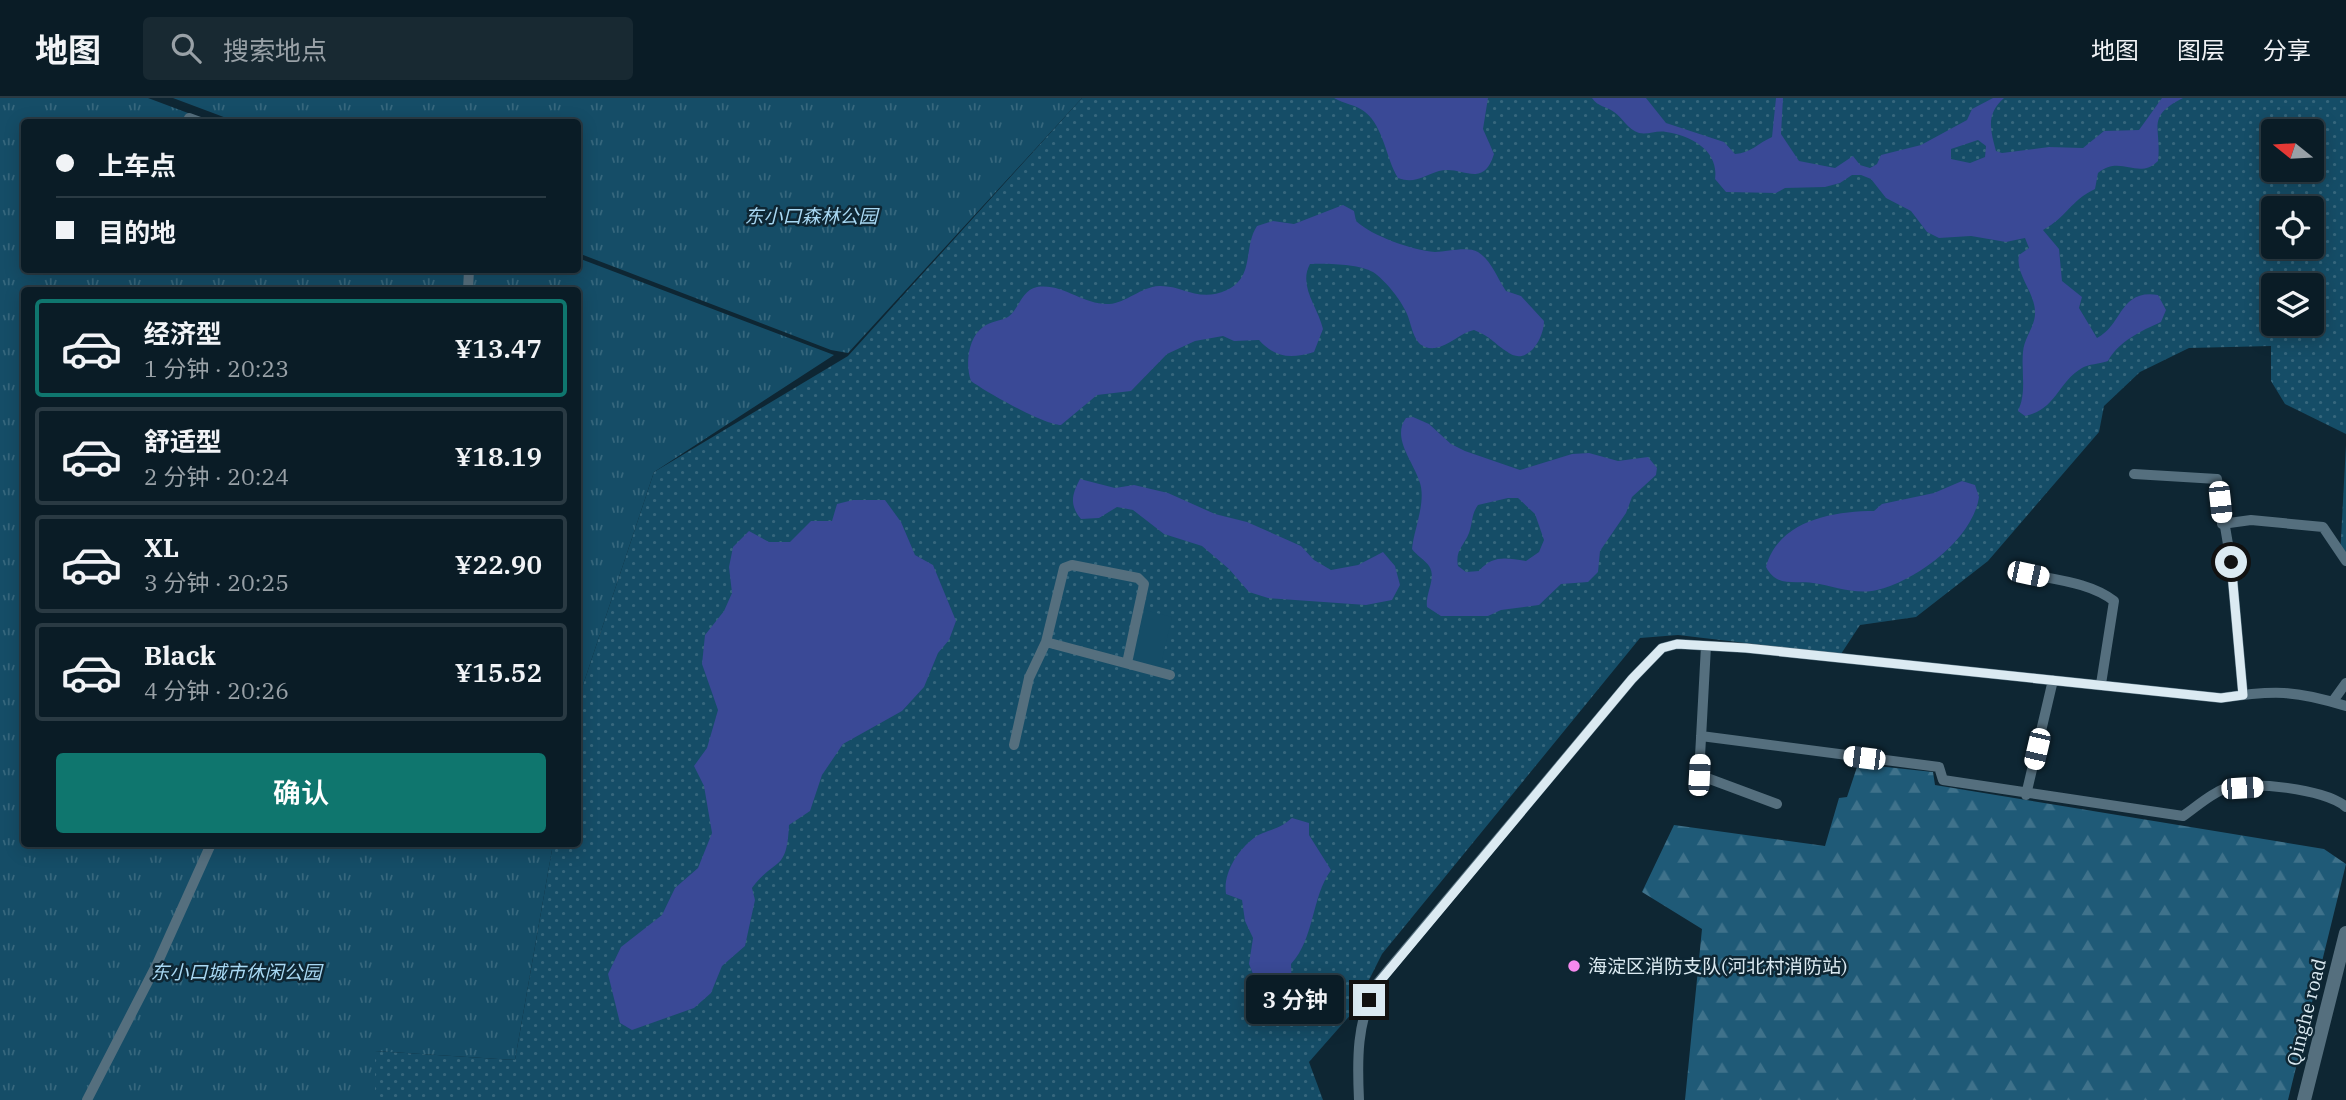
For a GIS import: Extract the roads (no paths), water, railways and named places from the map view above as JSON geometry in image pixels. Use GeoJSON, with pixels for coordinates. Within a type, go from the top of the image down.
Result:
{"type":"FeatureCollection","features":[{"type":"Feature","properties":{"kind":"street"},"geometry":{"type":"LineString","coordinates":[[2134,474],[2217,479],[2222,524],[2231,562],[2243,695]]}},
{"type":"Feature","properties":{"kind":"street"},"geometry":{"type":"LineString","coordinates":[[2222,524],[2250,520],[2323,527],[2346,561]]}},
{"type":"Feature","properties":{"kind":"street"},"geometry":{"type":"LineString","coordinates":[[1014,745],[1029,678],[1046,642],[1064,568],[1072,565],[1138,578],[1144,584],[1128,663]]}},
{"type":"Feature","properties":{"kind":"street"},"geometry":{"type":"LineString","coordinates":[[2028,574],[2083,586],[2104,593],[2114,601],[2101,684]]}},
{"type":"Feature","properties":{"kind":"street"},"geometry":{"type":"LineString","coordinates":[[1046,642],[1170,675]]}},
{"type":"Feature","properties":{"kind":"street"},"geometry":{"type":"LineString","coordinates":[[1360,1100],[1358,1068],[1362,1014],[1376,986],[1639,671],[1662,648],[1677,644],[1706,646],[2221,698],[2287,691],[2346,706]]}},
{"type":"Feature","properties":{"kind":"street"},"geometry":{"type":"LineString","coordinates":[[1706,646],[1699,775],[1777,804]]}},
{"type":"Feature","properties":{"kind":"street"},"geometry":{"type":"LineString","coordinates":[[2026,794],[2053,680]]}},
{"type":"Feature","properties":{"kind":"street"},"geometry":{"type":"LineString","coordinates":[[2333,701],[2346,682]]}},
{"type":"Feature","properties":{"kind":"street"},"geometry":{"type":"LineString","coordinates":[[1701,736],[1940,767],[1942,780],[2183,816],[2224,789],[2260,787],[2303,790],[2346,807]]}},
{"type":"Feature","properties":{"kind":"street"},"geometry":{"type":"LineString","coordinates":[[87,1100],[157,964],[210,847]]}},
{"type":"Feature","properties":{"kind":"street","name":"Qinghe road"},"geometry":{"type":"LineString","coordinates":[[2304,1100],[2346,933]]}},
{"type":"Feature","properties":{"kind":"water"},"geometry":{"type":"Polygon","coordinates":[[[1334,98],[1488,98],[1483,129],[1494,154],[1489,165],[1478,174],[1448,170],[1414,180],[1398,178],[1381,134],[1371,118],[1362,110],[1334,98]]]}},
{"type":"Feature","properties":{"kind":"water"},"geometry":{"type":"Polygon","coordinates":[[[1592,98],[1646,98],[1666,123],[1724,142],[1735,154],[1750,150],[1772,137],[1776,98],[1783,98],[1781,134],[1799,161],[1835,168],[1853,156],[1860,165],[1870,168],[1877,164],[1881,155],[1921,145],[1967,120],[1972,109],[1993,98],[2004,98],[1994,110],[1991,122],[1996,151],[2002,153],[2049,147],[2083,148],[2104,131],[2139,130],[2162,98],[2183,98],[2159,117],[2158,161],[2143,169],[2122,166],[2106,168],[2098,173],[2095,189],[2080,198],[2058,220],[2043,230],[2059,249],[2062,281],[2082,297],[2079,308],[2097,338],[2136,297],[2158,295],[2166,310],[2161,322],[2124,342],[2108,361],[2082,368],[2044,408],[2025,416],[2018,411],[2023,389],[2023,352],[2034,322],[2035,311],[2018,262],[2019,255],[2029,248],[2025,238],[2006,242],[1971,236],[1939,238],[1927,232],[1911,211],[1886,198],[1871,179],[1861,175],[1852,175],[1840,183],[1825,187],[1785,188],[1776,193],[1726,192],[1715,179],[1713,160],[1702,146],[1676,134],[1639,133],[1614,112],[1592,98]],[[1978,140],[1951,149],[1951,159],[1970,163],[1985,157],[1986,146],[1978,140]]]}},
{"type":"Feature","properties":{"kind":"water"},"geometry":{"type":"Polygon","coordinates":[[[1343,205],[1354,211],[1356,221],[1363,227],[1393,241],[1435,252],[1463,249],[1478,252],[1491,265],[1506,291],[1521,296],[1544,321],[1538,343],[1527,354],[1514,355],[1474,330],[1440,347],[1428,348],[1418,342],[1397,297],[1373,272],[1351,266],[1310,264],[1306,280],[1323,329],[1314,352],[1298,356],[1277,354],[1259,340],[1234,341],[1223,336],[1195,341],[1167,354],[1131,391],[1097,395],[1061,425],[1029,414],[971,381],[968,359],[974,338],[986,325],[1008,317],[1032,289],[1056,288],[1090,301],[1109,304],[1159,286],[1199,294],[1217,294],[1236,284],[1242,277],[1257,226],[1273,221],[1294,224],[1343,205]]]}},
{"type":"Feature","properties":{"kind":"water"},"geometry":{"type":"Polygon","coordinates":[[[1413,417],[1429,424],[1451,444],[1465,451],[1520,470],[1572,454],[1589,453],[1618,461],[1648,457],[1657,468],[1656,475],[1632,497],[1626,513],[1600,551],[1598,572],[1588,582],[1561,584],[1539,605],[1501,610],[1488,616],[1441,616],[1427,607],[1431,571],[1412,549],[1421,507],[1421,491],[1402,442],[1402,426],[1406,418],[1413,417]],[[1518,498],[1478,505],[1469,533],[1459,552],[1458,566],[1466,572],[1479,571],[1494,560],[1526,561],[1539,552],[1544,540],[1535,514],[1518,498]]]}},
{"type":"Feature","properties":{"kind":"water"},"geometry":{"type":"Polygon","coordinates":[[[1080,479],[1115,488],[1134,485],[1168,493],[1215,514],[1247,522],[1301,546],[1314,560],[1331,570],[1358,565],[1383,552],[1395,566],[1400,585],[1392,600],[1366,605],[1268,598],[1249,592],[1229,569],[1202,546],[1164,534],[1133,510],[1117,507],[1099,518],[1081,519],[1073,499],[1080,479]]]}},
{"type":"Feature","properties":{"kind":"water"},"geometry":{"type":"Polygon","coordinates":[[[1962,481],[1975,485],[1979,497],[1966,528],[1940,556],[1909,578],[1877,590],[1861,591],[1813,583],[1786,582],[1775,578],[1766,567],[1772,551],[1782,539],[1809,522],[1841,513],[1874,511],[1882,504],[1934,493],[1962,481]]]}},
{"type":"Feature","properties":{"kind":"water"},"geometry":{"type":"Polygon","coordinates":[[[853,500],[885,500],[901,522],[915,555],[933,565],[956,621],[949,640],[938,653],[924,687],[902,711],[843,744],[822,775],[810,811],[789,825],[786,851],[782,858],[752,888],[755,900],[745,946],[722,966],[711,993],[694,1008],[632,1030],[620,1023],[608,974],[621,947],[662,915],[675,888],[698,868],[712,833],[704,786],[694,766],[707,748],[718,710],[702,664],[705,635],[724,611],[732,593],[729,567],[733,547],[749,531],[769,542],[790,542],[811,521],[832,521],[837,504],[853,500]]]}},
{"type":"Feature","properties":{"kind":"water"},"geometry":{"type":"Polygon","coordinates":[[[1292,818],[1309,823],[1309,835],[1331,870],[1320,893],[1305,942],[1291,964],[1292,989],[1280,998],[1257,984],[1249,964],[1253,938],[1245,921],[1242,900],[1226,894],[1226,886],[1232,863],[1248,843],[1292,818]]]}},
{"type":"Feature","properties":{"kind":"place","name":"海淀区消防支队(河北村消防站)"},"geometry":{"type":"Point","coordinates":[1574,966]}},
{"type":"Feature","properties":{"kind":"park label","name":"东小口森林公园"},"geometry":{"type":"Point","coordinates":[811,216]}},
{"type":"Feature","properties":{"kind":"park label","name":"东小口城市休闲公园"},"geometry":{"type":"Point","coordinates":[236,972]}}]}
